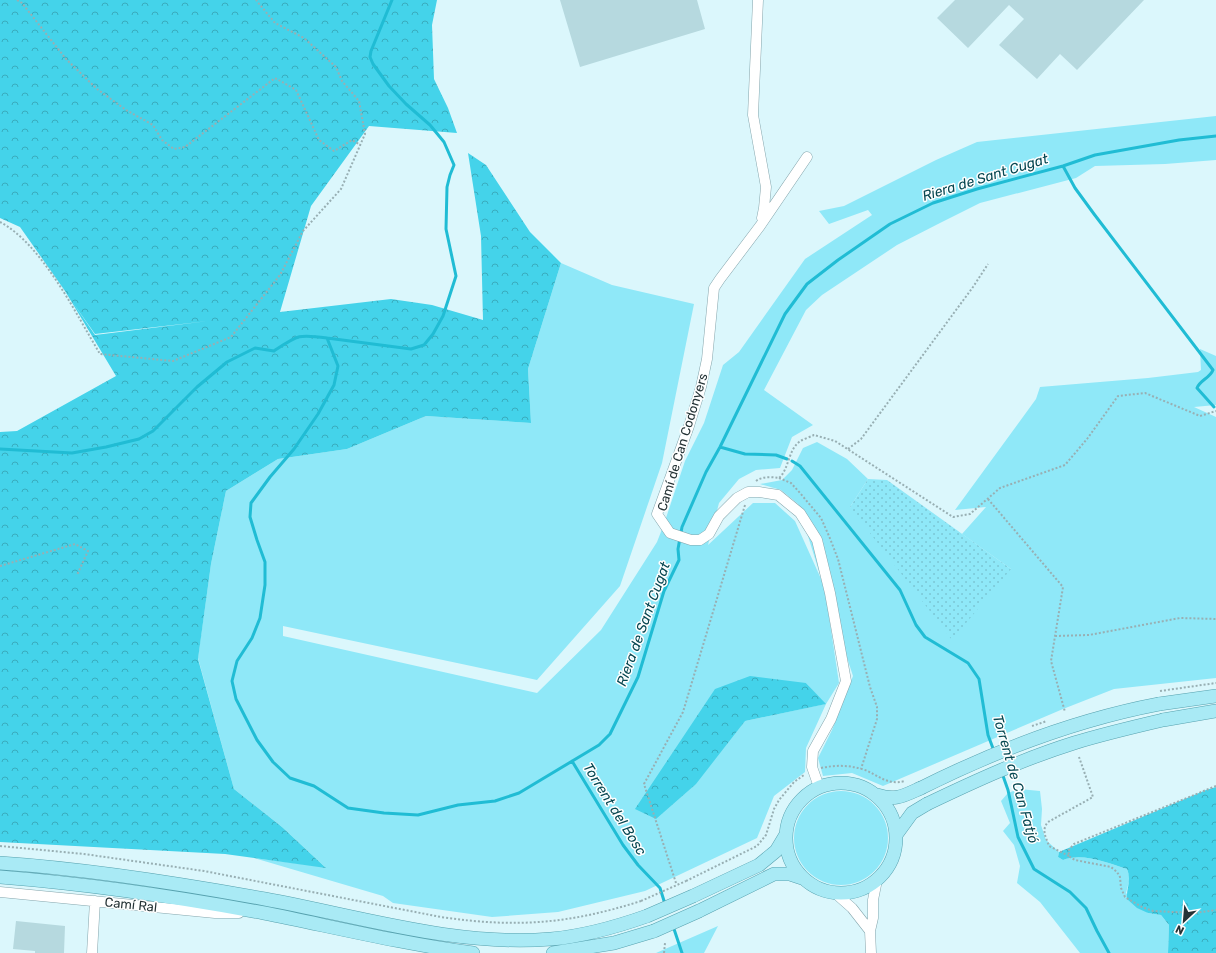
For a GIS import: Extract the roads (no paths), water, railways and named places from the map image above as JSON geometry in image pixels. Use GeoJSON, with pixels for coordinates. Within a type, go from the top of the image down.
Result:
{"type":"FeatureCollection","features":[{"type":"Feature","properties":{"kind":"main road"},"geometry":{"type":"LineString","coordinates":[[802,878],[789,857],[785,836],[788,819],[800,800],[809,792],[819,787],[830,783],[854,784],[889,799],[897,798],[991,755],[1046,734],[1158,698],[1216,696]]}},
{"type":"Feature","properties":{"kind":"main road"},"geometry":{"type":"LineString","coordinates":[[896,835],[912,813],[927,804],[998,772],[1052,750],[1094,737],[1163,720],[1216,711]]}},
{"type":"Feature","properties":{"kind":"main road"},"geometry":{"type":"LineString","coordinates":[[553,953],[614,943],[654,931],[699,911],[774,874],[790,874],[802,878],[825,891],[835,893],[858,891],[867,887],[877,880],[890,864],[895,850],[896,835],[894,823],[884,803],[877,795]]}},
{"type":"Feature","properties":{"kind":"main road"},"geometry":{"type":"LineString","coordinates":[[0,863],[62,868],[170,882],[266,899],[435,933],[482,940],[529,940],[569,937],[600,931],[647,916],[759,865],[776,851],[785,836]]}},
{"type":"Feature","properties":{"kind":"main road"},"geometry":{"type":"LineString","coordinates":[[0,877],[61,882],[132,891],[262,913],[427,946],[473,953]]}},
{"type":"Feature","properties":{"kind":"street"},"geometry":{"type":"LineString","coordinates":[[758,0],[753,115],[766,187],[764,208],[760,226]]}},
{"type":"Feature","properties":{"kind":"street"},"geometry":{"type":"LineString","coordinates":[[760,226],[807,157]]}},
{"type":"Feature","properties":{"kind":"street","name":"Camí de Can Codonyers"},"geometry":{"type":"LineString","coordinates":[[760,226],[714,288],[707,359],[701,387],[689,426],[657,514],[670,533],[691,540],[700,540],[709,534],[719,516],[737,498],[751,488],[759,492],[778,495],[800,513],[817,540],[830,593],[846,681],[831,719],[813,751],[812,767],[819,787]]}},
{"type":"Feature","properties":{"kind":"street"},"geometry":{"type":"LineString","coordinates":[[871,953],[870,931],[873,900],[877,880]]}},
{"type":"Feature","properties":{"kind":"street","name":"Camí Ral"},"geometry":{"type":"LineString","coordinates":[[0,892],[216,913],[262,913]]}},
{"type":"Feature","properties":{"kind":"street"},"geometry":{"type":"LineString","coordinates":[[835,893],[852,908],[870,931]]}},
{"type":"Feature","properties":{"kind":"street"},"geometry":{"type":"LineString","coordinates":[[92,953],[94,901]]}},
{"type":"Feature","properties":{"kind":"waterway"},"geometry":{"type":"LineString","coordinates":[[327,338],[411,349],[424,345],[433,334],[443,316],[456,276],[446,229],[447,187],[454,165],[444,142],[430,125],[406,104],[389,86],[373,64],[370,57],[371,51],[392,0]]}},
{"type":"Feature","properties":{"kind":"waterway","name":"Riera de Sant Cugat"},"geometry":{"type":"LineString","coordinates":[[0,449],[72,453],[139,439],[153,431],[197,387],[227,362],[255,348],[274,351],[299,337],[310,336],[327,338],[338,366],[334,385],[318,414],[294,449],[270,477],[251,503],[250,517],[265,562],[265,585],[260,618],[252,638],[237,661],[232,681],[236,699],[257,740],[273,762],[290,778],[314,786],[348,808],[384,813],[418,815],[458,805],[495,801],[519,793],[599,745],[610,734],[638,677],[664,591],[679,560],[678,549],[682,527],[706,472],[720,447],[785,314],[807,284],[838,260],[890,224],[933,203],[977,189],[1063,166],[1095,155],[1179,140],[1216,136]]}},
{"type":"Feature","properties":{"kind":"waterway"},"geometry":{"type":"LineString","coordinates":[[1063,166],[1075,188],[1094,214],[1213,370],[1212,373],[1200,383],[1197,388],[1214,407]]}},
{"type":"Feature","properties":{"kind":"waterway","name":"Torrent de Can Fatjó"},"geometry":{"type":"LineString","coordinates":[[720,447],[745,454],[776,455],[787,459]]}},
{"type":"Feature","properties":{"kind":"waterway","name":"Torrent de Can Fatjó"},"geometry":{"type":"LineString","coordinates":[[792,461],[800,466],[900,590],[916,625],[925,637],[968,663],[979,679],[988,735],[994,751]]}},
{"type":"Feature","properties":{"kind":"waterway","name":"Torrent del Bosc"},"geometry":{"type":"LineString","coordinates":[[572,761],[623,845],[638,865],[660,888],[665,904]]}},
{"type":"Feature","properties":{"kind":"waterway","name":"Torrent de Can Fatjó"},"geometry":{"type":"LineString","coordinates":[[1002,773],[1008,790],[1018,837],[1034,869],[1070,892],[1086,908],[1109,953]]}},
{"type":"Feature","properties":{"kind":"waterway","name":"Torrent del Bosc"},"geometry":{"type":"LineString","coordinates":[[673,926],[682,953]]}}]}
